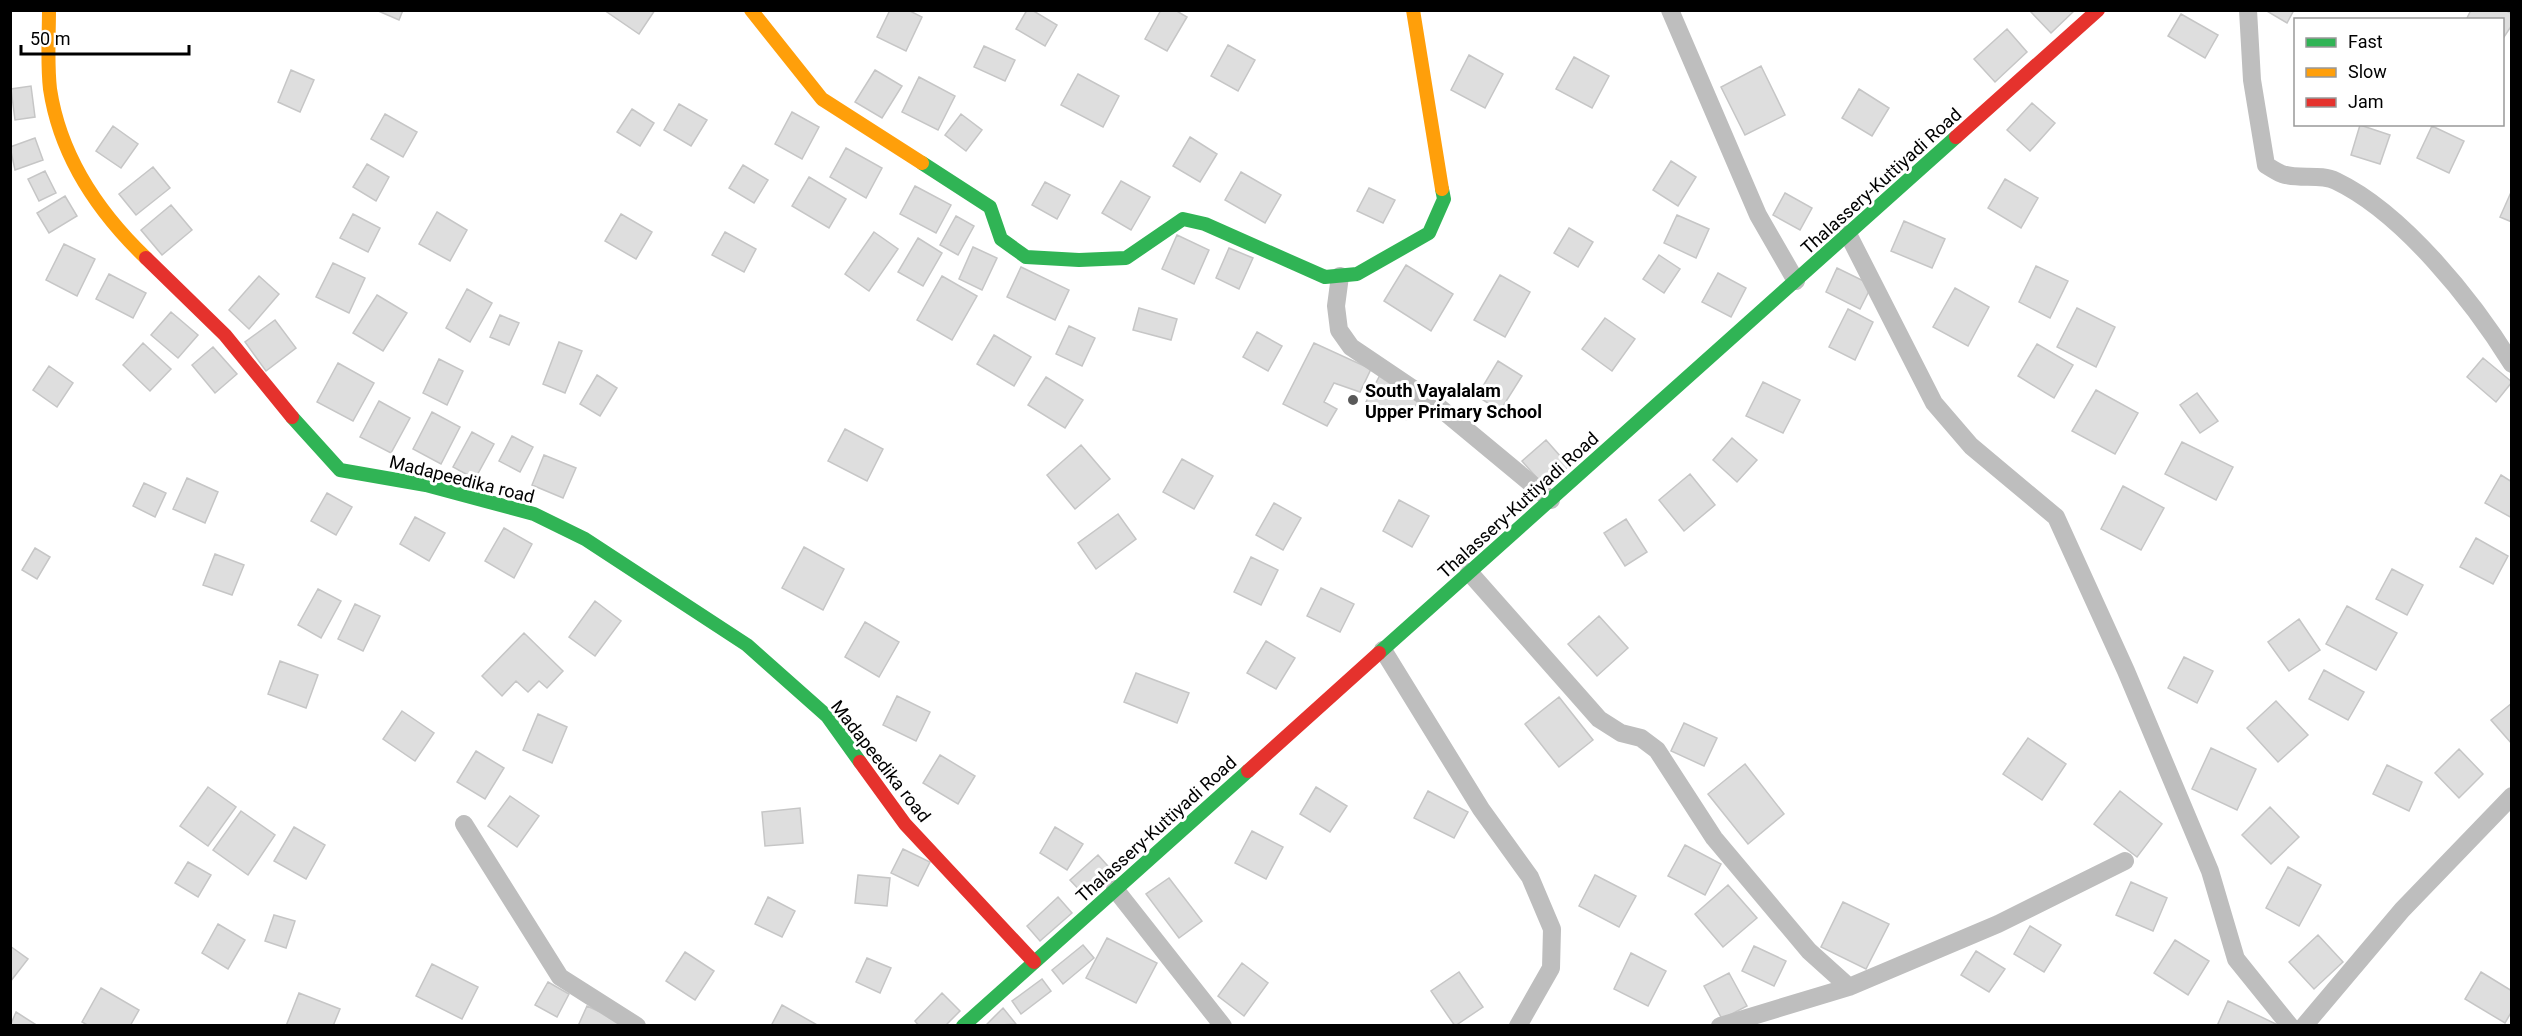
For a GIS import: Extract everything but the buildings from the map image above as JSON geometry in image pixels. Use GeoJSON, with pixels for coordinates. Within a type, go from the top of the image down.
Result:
{"type":"FeatureCollection","features":[{"type":"Feature","properties":{"kind":"street","name":"Madapeedika road"},"geometry":{"type":"LineString","coordinates":[[49,10],[50,87],[62,141],[94,199],[137,250],[225,335],[269,392],[340,470],[426,485],[534,514],[585,540],[747,645],[827,716],[905,824],[1034,962]]}},
{"type":"Feature","properties":{"kind":"street"},"geometry":{"type":"LineString","coordinates":[[752,10],[822,99],[990,207],[1001,238],[1026,256],[1079,260],[1126,258],[1183,219],[1205,224],[1325,277],[1357,274],[1430,232],[1444,199],[1413,10]]}},
{"type":"Feature","properties":{"kind":"street"},"geometry":{"type":"LineString","coordinates":[[1670,10],[1758,215],[1796,281]]}},
{"type":"Feature","properties":{"kind":"street","name":"Thalassery-Kuttiyadi Road"},"geometry":{"type":"LineString","coordinates":[[963,1026],[2098,10]]}},
{"type":"Feature","properties":{"kind":"street"},"geometry":{"type":"LineString","coordinates":[[2248,10],[2252,80],[2266,165],[2283,174],[2333,179],[2359,193],[2395,220],[2443,272],[2511,364]]}},
{"type":"Feature","properties":{"kind":"street"},"geometry":{"type":"LineString","coordinates":[[1848,234],[1934,403],[1971,446],[2056,517],[2126,671],[2210,871],[2236,959],[2290,1026]]}},
{"type":"Feature","properties":{"kind":"street"},"geometry":{"type":"LineString","coordinates":[[1340,276],[1336,306],[1339,330],[1351,347],[1434,403],[1551,500]]}},
{"type":"Feature","properties":{"kind":"street"},"geometry":{"type":"LineString","coordinates":[[1469,572],[1599,719],[1621,733],[1641,738],[1657,750],[1714,838],[1809,951],[1849,987]]}},
{"type":"Feature","properties":{"kind":"street"},"geometry":{"type":"LineString","coordinates":[[1383,650],[1481,809],[1530,878],[1552,929],[1551,968],[1518,1026]]}},
{"type":"Feature","properties":{"kind":"street"},"geometry":{"type":"LineString","coordinates":[[2304,1026],[2402,910],[2511,796]]}},
{"type":"Feature","properties":{"kind":"street"},"geometry":{"type":"LineString","coordinates":[[464,824],[561,977],[637,1026]]}},
{"type":"Feature","properties":{"kind":"street"},"geometry":{"type":"LineString","coordinates":[[1720,1026],[1849,987],[1998,924],[2125,861]]}},
{"type":"Feature","properties":{"kind":"street"},"geometry":{"type":"LineString","coordinates":[[1115,889],[1223,1026]]}},
{"type":"Feature","properties":{"kind":"traffic: fast"},"geometry":{"type":"LineString","coordinates":[[1379,653],[1956,137]]}},
{"type":"Feature","properties":{"kind":"traffic: fast"},"geometry":{"type":"LineString","coordinates":[[922,163],[990,207],[1001,239],[1026,257],[1079,260],[1126,258],[1183,219],[1205,224],[1325,277],[1357,274],[1429,233],[1444,199],[1442,189]]}},
{"type":"Feature","properties":{"kind":"traffic: fast"},"geometry":{"type":"LineString","coordinates":[[292,417],[340,470],[426,485],[534,514],[585,539],[747,645],[827,716],[860,762]]}},
{"type":"Feature","properties":{"kind":"traffic: fast"},"geometry":{"type":"LineString","coordinates":[[963,1026],[1248,771]]}},
{"type":"Feature","properties":{"kind":"traffic: slow"},"geometry":{"type":"LineString","coordinates":[[49,10],[50,89],[62,137],[97,202],[146,258]]}},
{"type":"Feature","properties":{"kind":"traffic: slow"},"geometry":{"type":"LineString","coordinates":[[751,10],[822,99],[922,163]]}},
{"type":"Feature","properties":{"kind":"traffic: slow"},"geometry":{"type":"LineString","coordinates":[[1413,10],[1442,189]]}},
{"type":"Feature","properties":{"kind":"traffic: jam"},"geometry":{"type":"LineString","coordinates":[[1956,137],[2098,10]]}},
{"type":"Feature","properties":{"kind":"traffic: jam"},"geometry":{"type":"LineString","coordinates":[[146,258],[225,335],[292,417]]}},
{"type":"Feature","properties":{"kind":"traffic: jam"},"geometry":{"type":"LineString","coordinates":[[1248,771],[1379,653]]}},
{"type":"Feature","properties":{"kind":"traffic: jam"},"geometry":{"type":"LineString","coordinates":[[860,762],[905,824],[1034,962]]}},
{"type":"Feature","properties":{"kind":"place","name":"South Vayalalam Upper Primary School"},"geometry":{"type":"Point","coordinates":[1353,400]}}]}
